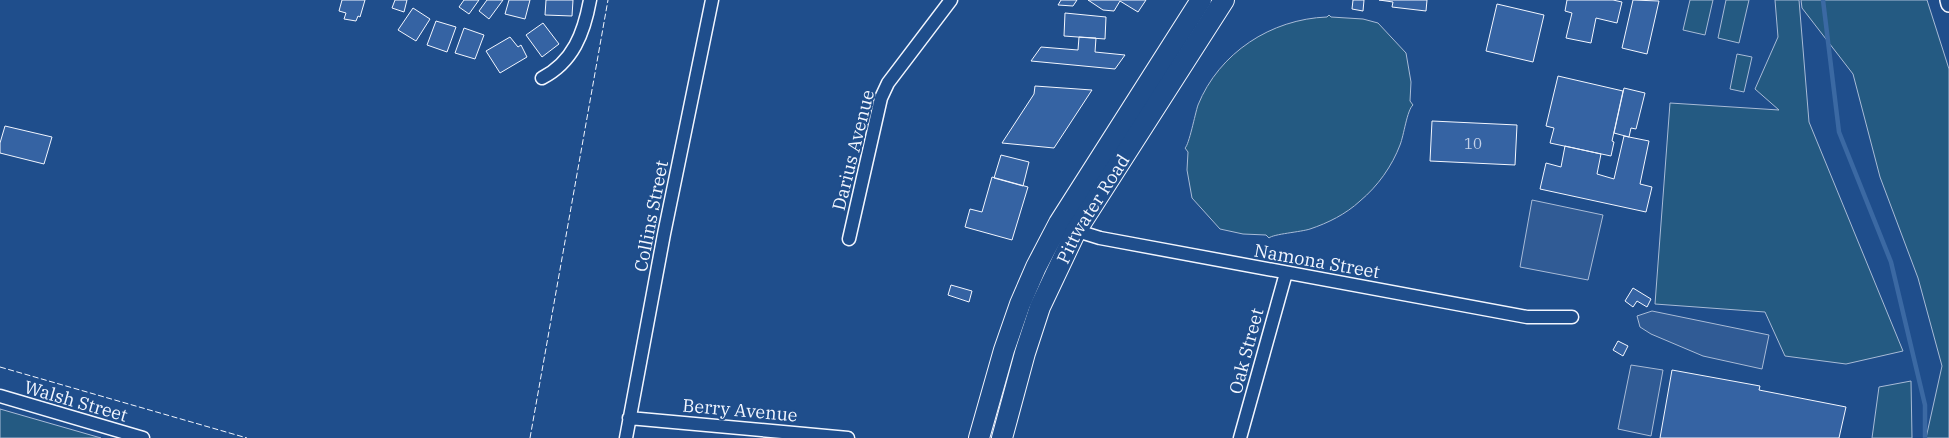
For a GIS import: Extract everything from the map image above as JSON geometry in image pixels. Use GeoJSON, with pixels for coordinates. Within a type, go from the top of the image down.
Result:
{"type":"FeatureCollection","features":[{"type":"Feature","properties":{"kind":"highway","name":"Pittwater Road"},"geometry":{"type":"LineString","coordinates":[[1002,438],[1025,353],[1067,227],[1201,0]]}},
{"type":"Feature","properties":{"kind":"highway","name":"Pittwater Road"},"geometry":{"type":"LineString","coordinates":[[979,438],[1004,350],[1020,304],[1036,267],[1067,227],[1224,0]]}},
{"type":"Feature","properties":{"kind":"street"},"geometry":{"type":"LineString","coordinates":[[542,78],[554,72],[569,57],[579,41],[590,0]]}},
{"type":"Feature","properties":{"kind":"street","name":"Collins Street"},"geometry":{"type":"LineString","coordinates":[[626,438],[664,234],[712,0]]}},
{"type":"Feature","properties":{"kind":"street","name":"Darius Avenue"},"geometry":{"type":"LineString","coordinates":[[849,239],[881,98],[888,84],[951,0]]}},
{"type":"Feature","properties":{"kind":"street"},"geometry":{"type":"LineString","coordinates":[[1948,0],[1949,4]]}},
{"type":"Feature","properties":{"kind":"street","name":"Namona Street"},"geometry":{"type":"LineString","coordinates":[[1067,227],[1100,238],[1527,316],[1572,317]]}},
{"type":"Feature","properties":{"kind":"street","name":"Oak Street"},"geometry":{"type":"LineString","coordinates":[[1240,438],[1286,273]]}},
{"type":"Feature","properties":{"kind":"street","name":"Walsh Street"},"geometry":{"type":"LineString","coordinates":[[0,396],[144,438]]}},
{"type":"Feature","properties":{"kind":"street","name":"Berry Avenue"},"geometry":{"type":"LineString","coordinates":[[630,418],[848,438]]}},
{"type":"Feature","properties":{"kind":"shaded area"},"geometry":{"type":"Polygon","coordinates":[[[1690,0],[1713,0],[1705,35],[1683,30],[1690,0]]]}},
{"type":"Feature","properties":{"kind":"shaded area"},"geometry":{"type":"Polygon","coordinates":[[[1726,0],[1749,0],[1739,43],[1718,38],[1726,0]]]}},
{"type":"Feature","properties":{"kind":"shaded area"},"geometry":{"type":"Polygon","coordinates":[[[1775,0],[1799,0],[1809,122],[1903,351],[1846,364],[1785,356],[1765,312],[1655,304],[1670,103],[1779,110],[1755,89],[1778,37],[1775,0]]]}},
{"type":"Feature","properties":{"kind":"shaded area"},"geometry":{"type":"Polygon","coordinates":[[[1801,0],[1927,0],[1949,69],[1949,438],[1926,438],[1942,366],[1918,278],[1880,177],[1853,74],[1802,8],[1801,0]]]}},
{"type":"Feature","properties":{"kind":"shaded area"},"geometry":{"type":"Polygon","coordinates":[[[1329,15],[1331,17],[1363,19],[1378,23],[1406,53],[1411,82],[1410,101],[1413,105],[1409,112],[1397,153],[1384,175],[1367,195],[1343,214],[1317,227],[1269,238],[1266,235],[1243,234],[1220,229],[1192,198],[1187,170],[1188,152],[1185,148],[1198,105],[1207,86],[1233,55],[1249,42],[1286,24],[1306,19],[1327,17],[1329,15]]]}},
{"type":"Feature","properties":{"kind":"shaded area"},"geometry":{"type":"Polygon","coordinates":[[[1737,54],[1752,57],[1744,92],[1730,89],[1737,54]]]}},
{"type":"Feature","properties":{"kind":"shaded area"},"geometry":{"type":"Polygon","coordinates":[[[1532,200],[1603,215],[1588,280],[1520,267],[1532,200]]]}},
{"type":"Feature","properties":{"kind":"shaded area"},"geometry":{"type":"Polygon","coordinates":[[[1652,311],[1769,335],[1762,369],[1703,356],[1651,334],[1640,327],[1637,316],[1652,311]]]}},
{"type":"Feature","properties":{"kind":"shaded area"},"geometry":{"type":"Polygon","coordinates":[[[1631,365],[1663,370],[1651,436],[1618,429],[1631,365]]]}},
{"type":"Feature","properties":{"kind":"shaded area"},"geometry":{"type":"Polygon","coordinates":[[[1911,381],[1912,438],[1872,438],[1879,387],[1911,381]]]}},
{"type":"Feature","properties":{"kind":"shaded area"},"geometry":{"type":"Polygon","coordinates":[[[0,409],[101,438],[0,438],[0,409]]]}},
{"type":"Feature","properties":{"kind":"building"},"geometry":{"type":"Polygon","coordinates":[[[342,0],[365,0],[360,17],[358,16],[356,21],[344,19],[346,13],[339,11],[342,0]]]}},
{"type":"Feature","properties":{"kind":"building"},"geometry":{"type":"Polygon","coordinates":[[[395,0],[407,0],[404,12],[392,8],[395,0]]]}},
{"type":"Feature","properties":{"kind":"building"},"geometry":{"type":"Polygon","coordinates":[[[464,0],[479,0],[469,14],[459,7],[464,0]]]}},
{"type":"Feature","properties":{"kind":"building"},"geometry":{"type":"Polygon","coordinates":[[[487,0],[503,0],[489,19],[479,11],[487,0]]]}},
{"type":"Feature","properties":{"kind":"building"},"geometry":{"type":"Polygon","coordinates":[[[509,0],[530,0],[525,19],[505,14],[509,0]]]}},
{"type":"Feature","properties":{"kind":"building"},"geometry":{"type":"Polygon","coordinates":[[[546,0],[573,0],[572,16],[545,15],[546,0]]]}},
{"type":"Feature","properties":{"kind":"building"},"geometry":{"type":"Polygon","coordinates":[[[1061,0],[1077,0],[1073,6],[1058,5],[1061,0]]]}},
{"type":"Feature","properties":{"kind":"building"},"geometry":{"type":"Polygon","coordinates":[[[1088,0],[1146,0],[1138,12],[1120,1],[1114,11],[1103,10],[1088,0]]]}},
{"type":"Feature","properties":{"kind":"building"},"geometry":{"type":"Polygon","coordinates":[[[1353,0],[1364,0],[1363,11],[1352,9],[1353,0]]]}},
{"type":"Feature","properties":{"kind":"building"},"geometry":{"type":"Polygon","coordinates":[[[1379,0],[1427,0],[1426,11],[1392,7],[1393,2],[1379,0]]]}},
{"type":"Feature","properties":{"kind":"building"},"geometry":{"type":"Polygon","coordinates":[[[1567,0],[1613,0],[1622,2],[1617,23],[1596,18],[1591,43],[1566,38],[1572,13],[1565,11],[1567,0]]]}},
{"type":"Feature","properties":{"kind":"building"},"geometry":{"type":"Polygon","coordinates":[[[1633,0],[1659,1],[1647,54],[1622,48],[1633,0]]]}},
{"type":"Feature","properties":{"kind":"building"},"geometry":{"type":"Polygon","coordinates":[[[1497,4],[1544,15],[1533,62],[1486,51],[1497,4]]]}},
{"type":"Feature","properties":{"kind":"building"},"geometry":{"type":"Polygon","coordinates":[[[413,8],[430,19],[416,41],[398,30],[413,8]]]}},
{"type":"Feature","properties":{"kind":"building"},"geometry":{"type":"Polygon","coordinates":[[[1065,13],[1106,17],[1105,39],[1064,36],[1065,13]]]}},
{"type":"Feature","properties":{"kind":"building"},"geometry":{"type":"Polygon","coordinates":[[[436,21],[456,27],[447,52],[427,45],[436,21]]]}},
{"type":"Feature","properties":{"kind":"building"},"geometry":{"type":"Polygon","coordinates":[[[543,23],[559,44],[542,57],[526,35],[543,23]]]}},
{"type":"Feature","properties":{"kind":"building"},"geometry":{"type":"Polygon","coordinates":[[[464,28],[484,35],[475,59],[455,53],[464,28]]]}},
{"type":"Feature","properties":{"kind":"building"},"geometry":{"type":"Polygon","coordinates":[[[510,37],[518,47],[521,45],[527,57],[500,73],[486,51],[510,37]]]}},
{"type":"Feature","properties":{"kind":"building"},"geometry":{"type":"Polygon","coordinates":[[[1079,37],[1096,38],[1095,52],[1125,55],[1115,69],[1031,61],[1041,47],[1078,50],[1079,37]]]}},
{"type":"Feature","properties":{"kind":"building"},"geometry":{"type":"Polygon","coordinates":[[[1558,76],[1623,91],[1612,141],[1614,142],[1611,156],[1550,143],[1554,128],[1546,126],[1558,76]]]}},
{"type":"Feature","properties":{"kind":"building"},"geometry":{"type":"Polygon","coordinates":[[[1035,86],[1092,90],[1054,148],[1002,143],[1034,94],[1035,86]]]}},
{"type":"Feature","properties":{"kind":"building"},"geometry":{"type":"Polygon","coordinates":[[[1624,88],[1645,93],[1636,129],[1631,128],[1629,137],[1614,133],[1624,88]]]}},
{"type":"Feature","properties":{"kind":"building"},"geometry":{"type":"Polygon","coordinates":[[[1432,121],[1517,125],[1515,165],[1430,161],[1432,121]]]}},
{"type":"Feature","properties":{"kind":"building"},"geometry":{"type":"Polygon","coordinates":[[[5,126],[52,137],[44,164],[0,153],[0,143],[5,126]]]}},
{"type":"Feature","properties":{"kind":"building"},"geometry":{"type":"Polygon","coordinates":[[[1624,136],[1649,141],[1640,184],[1652,187],[1646,212],[1540,189],[1546,163],[1561,167],[1565,146],[1601,154],[1597,174],[1614,179],[1624,136]]]}},
{"type":"Feature","properties":{"kind":"building"},"geometry":{"type":"Polygon","coordinates":[[[1001,155],[1029,162],[1023,186],[994,178],[1001,155]]]}},
{"type":"Feature","properties":{"kind":"building"},"geometry":{"type":"Polygon","coordinates":[[[992,177],[1028,187],[1012,240],[965,227],[970,209],[982,212],[992,177]]]}},
{"type":"Feature","properties":{"kind":"building"},"geometry":{"type":"Polygon","coordinates":[[[951,285],[972,291],[969,302],[948,295],[951,285]]]}},
{"type":"Feature","properties":{"kind":"building"},"geometry":{"type":"Polygon","coordinates":[[[1633,288],[1651,299],[1647,307],[1637,301],[1633,307],[1625,301],[1633,288]]]}},
{"type":"Feature","properties":{"kind":"building"},"geometry":{"type":"Polygon","coordinates":[[[1618,341],[1628,346],[1623,356],[1613,350],[1618,341]]]}},
{"type":"Feature","properties":{"kind":"building"},"geometry":{"type":"Polygon","coordinates":[[[1672,370],[1760,386],[1759,390],[1846,407],[1839,438],[1660,438],[1672,370]]]}},
{"type":"Feature","properties":{"kind":"waterway"},"geometry":{"type":"LineString","coordinates":[[1823,0],[1839,132],[1891,262],[1925,405],[1925,438]]}},
{"type":"Feature","properties":{"kind":"fence"},"geometry":{"type":"LineString","coordinates":[[530,438],[608,0]]}},
{"type":"Feature","properties":{"kind":"fence"},"geometry":{"type":"LineString","coordinates":[[0,367],[247,438]]}}]}
